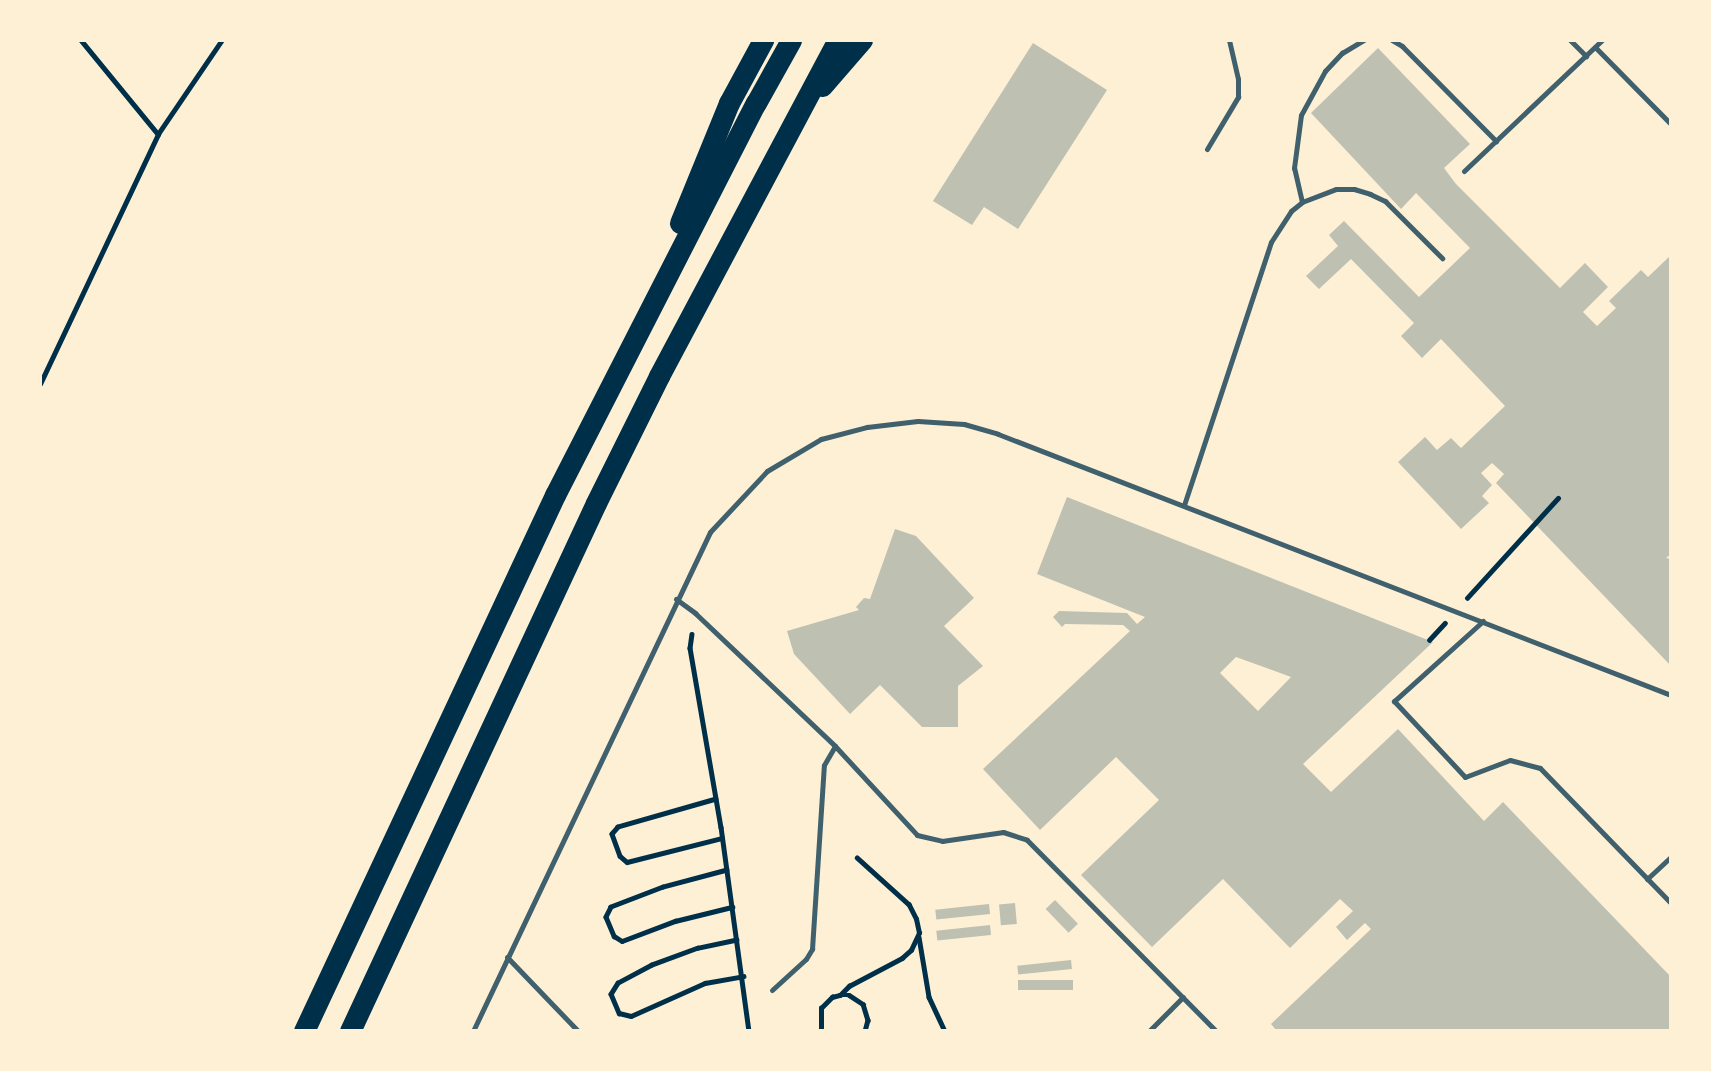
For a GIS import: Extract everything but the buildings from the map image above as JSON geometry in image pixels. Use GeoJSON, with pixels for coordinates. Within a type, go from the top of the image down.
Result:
{"type":"FeatureCollection","features":[{"type":"Feature","properties":{"kind":"highway"},"geometry":{"type":"LineString","coordinates":[[623,360],[729,103],[763,40]]}},
{"type":"Feature","properties":{"kind":"highway"},"geometry":{"type":"LineString","coordinates":[[304,1031],[555,495],[791,40]]}},
{"type":"Feature","properties":{"kind":"highway"},"geometry":{"type":"LineString","coordinates":[[350,1031],[596,503],[795,116],[838,40]]}},
{"type":"Feature","properties":{"kind":"highway"},"geometry":{"type":"LineString","coordinates":[[795,116],[862,40]]}},
{"type":"Feature","properties":{"kind":"lane"},"geometry":{"type":"LineString","coordinates":[[1208,149],[1238,97],[1238,79],[1229,40]]}},
{"type":"Feature","properties":{"kind":"lane"},"geometry":{"type":"LineString","coordinates":[[1302,202],[1294,168],[1301,115],[1325,71],[1342,54],[1364,40]]}},
{"type":"Feature","properties":{"kind":"lane"},"geometry":{"type":"LineString","coordinates":[[1391,40],[1402,46],[1496,141]]}},
{"type":"Feature","properties":{"kind":"lane"},"geometry":{"type":"LineString","coordinates":[[1570,40],[1586,56]]}},
{"type":"Feature","properties":{"kind":"lane"},"geometry":{"type":"LineString","coordinates":[[1464,171],[1602,40]]}},
{"type":"Feature","properties":{"kind":"lane"},"geometry":{"type":"LineString","coordinates":[[1595,47],[1671,124]]}},
{"type":"Feature","properties":{"kind":"lane"},"geometry":{"type":"LineString","coordinates":[[1184,505],[1271,242],[1291,211],[1302,202],[1336,189],[1354,189],[1385,201],[1442,258]]}},
{"type":"Feature","properties":{"kind":"lane"},"geometry":{"type":"LineString","coordinates":[[474,1031],[676,599],[710,533],[767,471],[821,439],[867,427],[918,421],[964,424],[1038,448],[1671,695]]}},
{"type":"Feature","properties":{"kind":"lane"},"geometry":{"type":"LineString","coordinates":[[676,599],[695,613],[835,746],[917,835],[942,841],[1003,832],[1027,840],[1216,1031]]}},
{"type":"Feature","properties":{"kind":"lane"},"geometry":{"type":"LineString","coordinates":[[1483,621],[1394,701],[1465,777],[1510,760],[1540,768],[1671,903]]}},
{"type":"Feature","properties":{"kind":"lane"},"geometry":{"type":"LineString","coordinates":[[772,990],[812,949],[824,765],[835,746]]}},
{"type":"Feature","properties":{"kind":"lane"},"geometry":{"type":"LineString","coordinates":[[1647,879],[1671,857]]}},
{"type":"Feature","properties":{"kind":"lane"},"geometry":{"type":"LineString","coordinates":[[508,957],[578,1031]]}},
{"type":"Feature","properties":{"kind":"lane"},"geometry":{"type":"LineString","coordinates":[[1149,1031],[1183,997]]}},
{"type":"Feature","properties":{"kind":"path"},"geometry":{"type":"LineString","coordinates":[[81,40],[158,134]]}},
{"type":"Feature","properties":{"kind":"path"},"geometry":{"type":"LineString","coordinates":[[40,384],[158,134],[222,40]]}},
{"type":"Feature","properties":{"kind":"path"},"geometry":{"type":"LineString","coordinates":[[1466,600],[1558,498]]}},
{"type":"Feature","properties":{"kind":"path"},"geometry":{"type":"LineString","coordinates":[[695,613],[690,648],[727,870],[749,1031]]}},
{"type":"Feature","properties":{"kind":"path"},"geometry":{"type":"LineString","coordinates":[[1429,640],[1447,620]]}},
{"type":"Feature","properties":{"kind":"path"},"geometry":{"type":"LineString","coordinates":[[716,799],[618,827],[612,834],[620,856],[627,862],[722,838]]}},
{"type":"Feature","properties":{"kind":"path"},"geometry":{"type":"LineString","coordinates":[[857,858],[909,905],[916,919],[929,998],[945,1031]]}},
{"type":"Feature","properties":{"kind":"path"},"geometry":{"type":"LineString","coordinates":[[727,870],[663,887],[611,907],[606,917],[614,936],[622,941],[675,920],[732,907]]}},
{"type":"Feature","properties":{"kind":"path"},"geometry":{"type":"LineString","coordinates":[[821,1031],[821,1009],[825,1002],[902,958],[911,950],[919,933]]}},
{"type":"Feature","properties":{"kind":"path"},"geometry":{"type":"LineString","coordinates":[[737,940],[698,948],[652,965],[618,983],[611,994],[619,1013],[631,1016],[705,983],[743,976]]}},
{"type":"Feature","properties":{"kind":"path"},"geometry":{"type":"LineString","coordinates":[[840,995],[849,995],[863,1004],[868,1020],[865,1031]]}}]}
